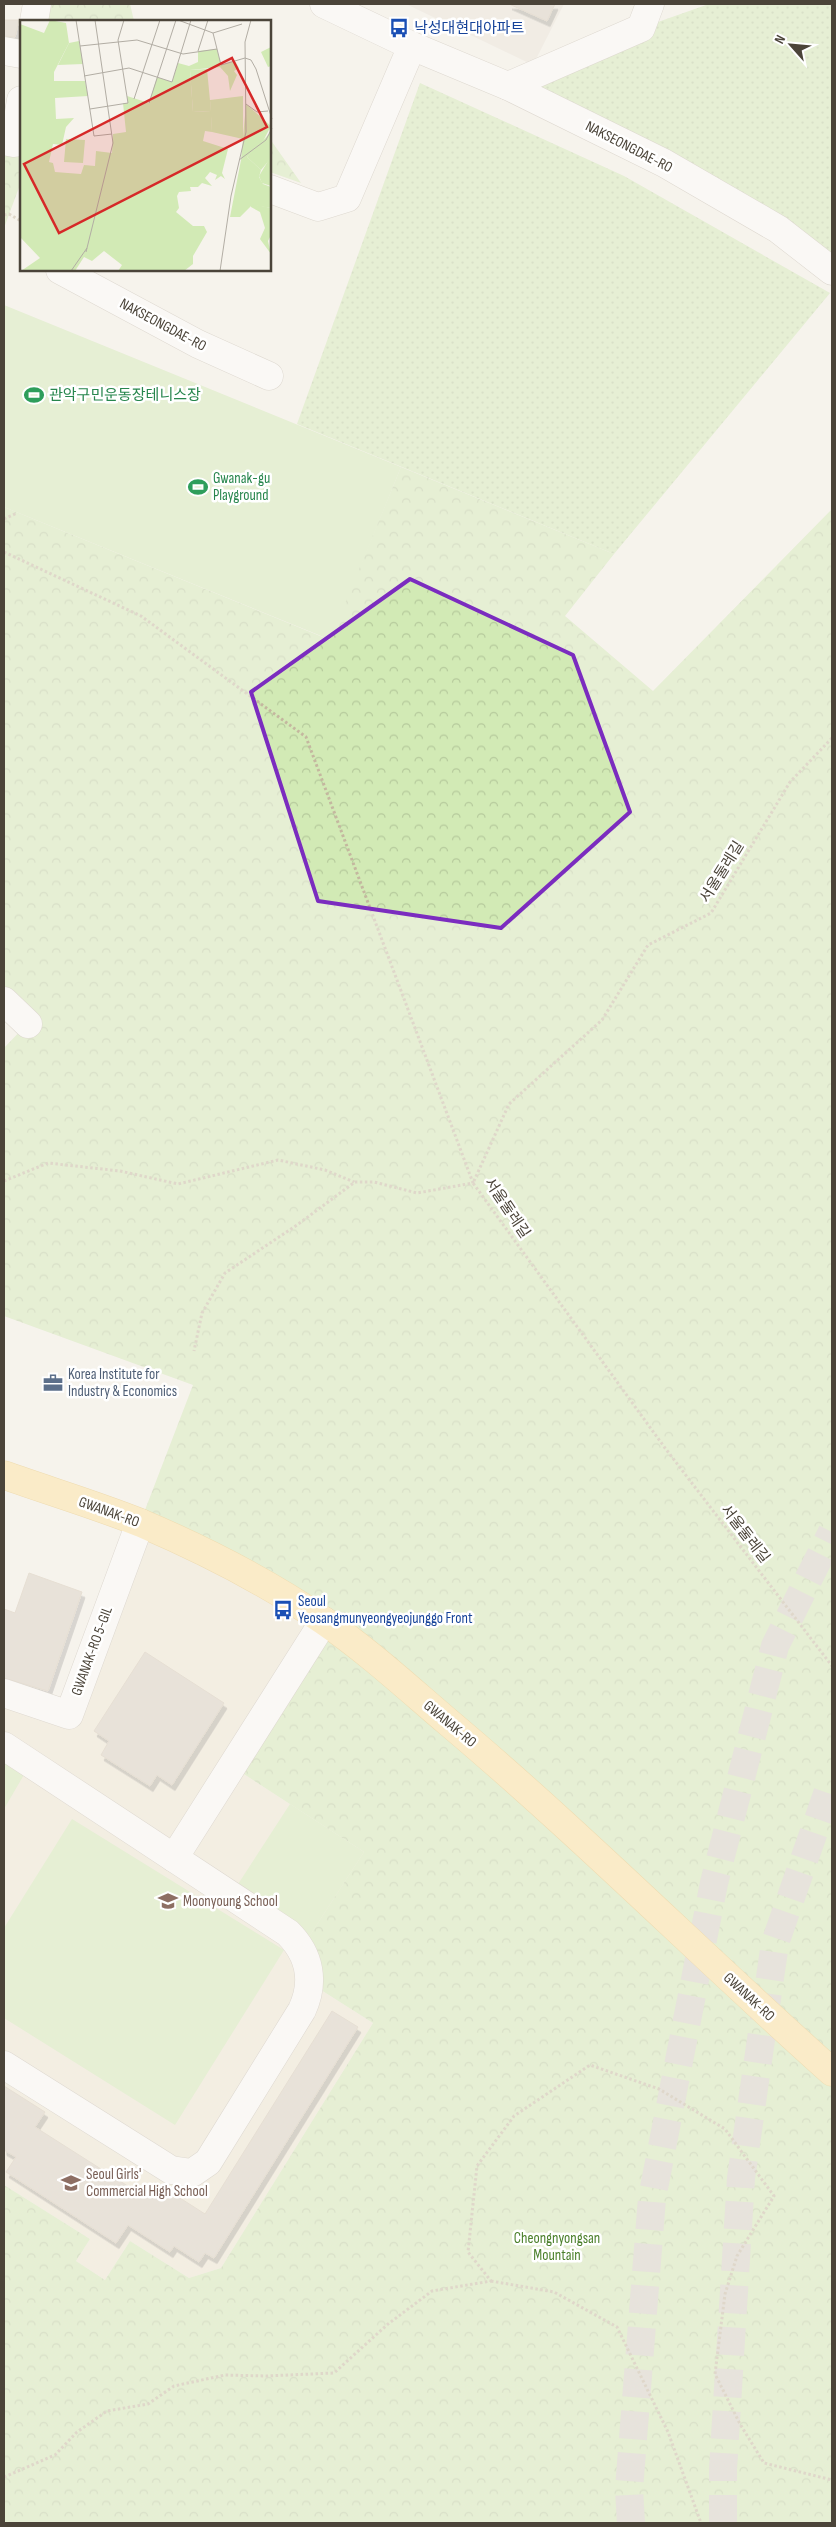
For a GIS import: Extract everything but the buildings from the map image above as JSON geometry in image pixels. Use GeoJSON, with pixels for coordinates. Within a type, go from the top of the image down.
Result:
{"type":"FeatureCollection","features":[{"type":"Feature","properties":{"kind":"main road","name":"GWANAK-RO"},"geometry":{"type":"LineString","coordinates":[[4,1475],[140,1523],[231,1566],[324,1622],[487,1755],[617,1872],[758,2006],[832,2072]]}},
{"type":"Feature","properties":{"kind":"street"},"geometry":{"type":"LineString","coordinates":[[34,20],[37,4]]}},
{"type":"Feature","properties":{"kind":"street","name":"NAKSEONGDAE-RO"},"geometry":{"type":"LineString","coordinates":[[324,4],[412,46],[508,86],[664,163],[778,230],[832,271]]}},
{"type":"Feature","properties":{"kind":"street"},"geometry":{"type":"LineString","coordinates":[[508,86],[641,28],[650,4]]}},
{"type":"Feature","properties":{"kind":"street"},"geometry":{"type":"LineString","coordinates":[[271,189],[318,207],[347,198],[412,46]]}},
{"type":"Feature","properties":{"kind":"street"},"geometry":{"type":"LineString","coordinates":[[4,51],[20,54]]}},
{"type":"Feature","properties":{"kind":"street"},"geometry":{"type":"LineString","coordinates":[[4,141],[14,143],[20,106]]}},
{"type":"Feature","properties":{"kind":"street","name":"NAKSEONGDAE-RO"},"geometry":{"type":"LineString","coordinates":[[62,271],[198,344],[270,376]]}},
{"type":"Feature","properties":{"kind":"street"},"geometry":{"type":"LineString","coordinates":[[4,1001],[28,1024]]}},
{"type":"Feature","properties":{"kind":"street","name":"GWANAK-RO 5-GIL"},"geometry":{"type":"LineString","coordinates":[[4,1693],[69,1715],[140,1523]]}},
{"type":"Feature","properties":{"kind":"street"},"geometry":{"type":"LineString","coordinates":[[174,1858],[324,1622]]}},
{"type":"Feature","properties":{"kind":"street"},"geometry":{"type":"LineString","coordinates":[[4,1746],[288,1933],[306,1957],[309,1974],[309,1990],[302,2010],[208,2162],[192,2173],[171,2170],[4,2066]]}},
{"type":"Feature","properties":{"kind":"path"},"geometry":{"type":"LineString","coordinates":[[4,214],[9,214],[20,220]]}},
{"type":"Feature","properties":{"kind":"path"},"geometry":{"type":"LineString","coordinates":[[4,519],[18,513]]}},
{"type":"Feature","properties":{"kind":"path"},"geometry":{"type":"LineString","coordinates":[[4,552],[141,616],[306,737],[473,1183],[417,1193],[374,1182],[355,1182],[325,1170],[278,1160],[178,1184],[120,1171],[48,1163],[4,1181]]}},
{"type":"Feature","properties":{"kind":"path","name":"서울둘레길"},"geometry":{"type":"LineString","coordinates":[[832,738],[790,782],[711,913],[648,945],[602,1020],[509,1104],[473,1183],[664,1448],[832,1666]]}},
{"type":"Feature","properties":{"kind":"path"},"geometry":{"type":"LineString","coordinates":[[194,1351],[202,1313],[225,1273],[297,1225],[355,1182]]}},
{"type":"Feature","properties":{"kind":"path"},"geometry":{"type":"LineString","coordinates":[[491,2280],[468,2252],[477,2166],[514,2116],[590,2065],[659,2089],[725,2129],[774,2196],[737,2256],[725,2294],[715,2374],[740,2424],[764,2463],[832,2480]]}},
{"type":"Feature","properties":{"kind":"path"},"geometry":{"type":"LineString","coordinates":[[4,2477],[55,2455],[77,2432],[107,2410],[148,2404],[174,2386],[225,2375],[266,2376],[334,2373],[388,2324],[432,2291],[491,2280],[554,2292],[618,2326],[668,2432],[700,2523]]}},
{"type":"Feature","properties":{"kind":"highlighted area"},"geometry":{"type":"Polygon","coordinates":[[[410,579],[573,655],[630,812],[501,928],[318,901],[251,692],[410,579]]]}},
{"type":"Feature","properties":{"kind":"shaded area"},"geometry":{"type":"Polygon","coordinates":[[[406,4],[564,4],[533,65],[406,4]]]}},
{"type":"Feature","properties":{"kind":"shaded area","name":"Moonyoung School"},"geometry":{"type":"Polygon","coordinates":[[[140,1523],[324,1621],[233,1767],[364,1852],[310,1983],[373,2023],[221,2268],[189,2278],[130,2241],[105,2280],[76,2261],[90,2239],[4,2185],[4,1693],[69,1714],[140,1523]]]}},
{"type":"Feature","properties":{"kind":"green space"},"geometry":{"type":"Polygon","coordinates":[[[37,4],[130,4],[134,20],[34,20],[37,4]]]}},
{"type":"Feature","properties":{"kind":"green space"},"geometry":{"type":"Polygon","coordinates":[[[709,4],[832,4],[832,271],[508,86],[641,28],[709,4]]]}},
{"type":"Feature","properties":{"kind":"green space"},"geometry":{"type":"Polygon","coordinates":[[[420,83],[624,176],[830,293],[614,554],[297,424],[420,83]]]}},
{"type":"Feature","properties":{"kind":"green space"},"geometry":{"type":"Polygon","coordinates":[[[20,102],[20,185],[4,228],[4,141],[20,102]]]}},
{"type":"Feature","properties":{"kind":"green space"},"geometry":{"type":"Polygon","coordinates":[[[271,140],[301,183],[271,172],[271,140]]]}},
{"type":"Feature","properties":{"kind":"green space","name":"Gwanak-gu Playground"},"geometry":{"type":"Polygon","coordinates":[[[4,305],[401,467],[331,640],[4,507],[4,305]]]}},
{"type":"Feature","properties":{"kind":"green space","name":"Cheongnyongsan Mountain"},"geometry":{"type":"Polygon","coordinates":[[[401,467],[614,554],[565,616],[653,691],[832,509],[832,2523],[4,2523],[4,2185],[90,2239],[76,2261],[105,2280],[130,2241],[189,2278],[221,2268],[373,2023],[310,1983],[301,1949],[364,1852],[233,1767],[324,1621],[140,1523],[193,1385],[4,1316],[4,1048],[27,1024],[4,1001],[4,507],[330,640],[401,467]]]}},
{"type":"Feature","properties":{"kind":"green space"},"geometry":{"type":"Polygon","coordinates":[[[4,1760],[25,1773],[4,1809],[4,1760]]]}},
{"type":"Feature","properties":{"kind":"green space"},"geometry":{"type":"Polygon","coordinates":[[[290,1804],[364,1852],[301,1949],[231,1895],[290,1804]]]}},
{"type":"Feature","properties":{"kind":"green space"},"geometry":{"type":"Polygon","coordinates":[[[72,1819],[284,1950],[175,2125],[4,2018],[4,1928],[72,1819]]]}},
{"type":"Feature","properties":{"kind":"tunnel"},"geometry":{"type":"LineString","coordinates":[[631,2523],[629,2489],[652,2198],[714,1883],[775,1646],[832,1532]]}},
{"type":"Feature","properties":{"kind":"tunnel"},"geometry":{"type":"LineString","coordinates":[[723,2523],[723,2469],[741,2178],[775,1943],[832,1780]]}},
{"type":"Feature","properties":{"kind":"place","name":"낙성대현대아파트"},"geometry":{"type":"Point","coordinates":[399,28]}},
{"type":"Feature","properties":{"kind":"place","name":"관악구민운동장테니스장"},"geometry":{"type":"Point","coordinates":[34,395]}},
{"type":"Feature","properties":{"kind":"place","name":"Gwanak-gu Playground"},"geometry":{"type":"Point","coordinates":[198,487]}},
{"type":"Feature","properties":{"kind":"place","name":"Korea Institute for Industry & Economics"},"geometry":{"type":"Point","coordinates":[53,1383]}},
{"type":"Feature","properties":{"kind":"place","name":"Seoul Yeosangmunyeongyeojunggo Front"},"geometry":{"type":"Point","coordinates":[283,1610]}},
{"type":"Feature","properties":{"kind":"place","name":"Moonyoung School"},"geometry":{"type":"Point","coordinates":[168,1901]}},
{"type":"Feature","properties":{"kind":"place","name":"Seoul Girls' Commercial High School"},"geometry":{"type":"Point","coordinates":[71,2183]}}]}
